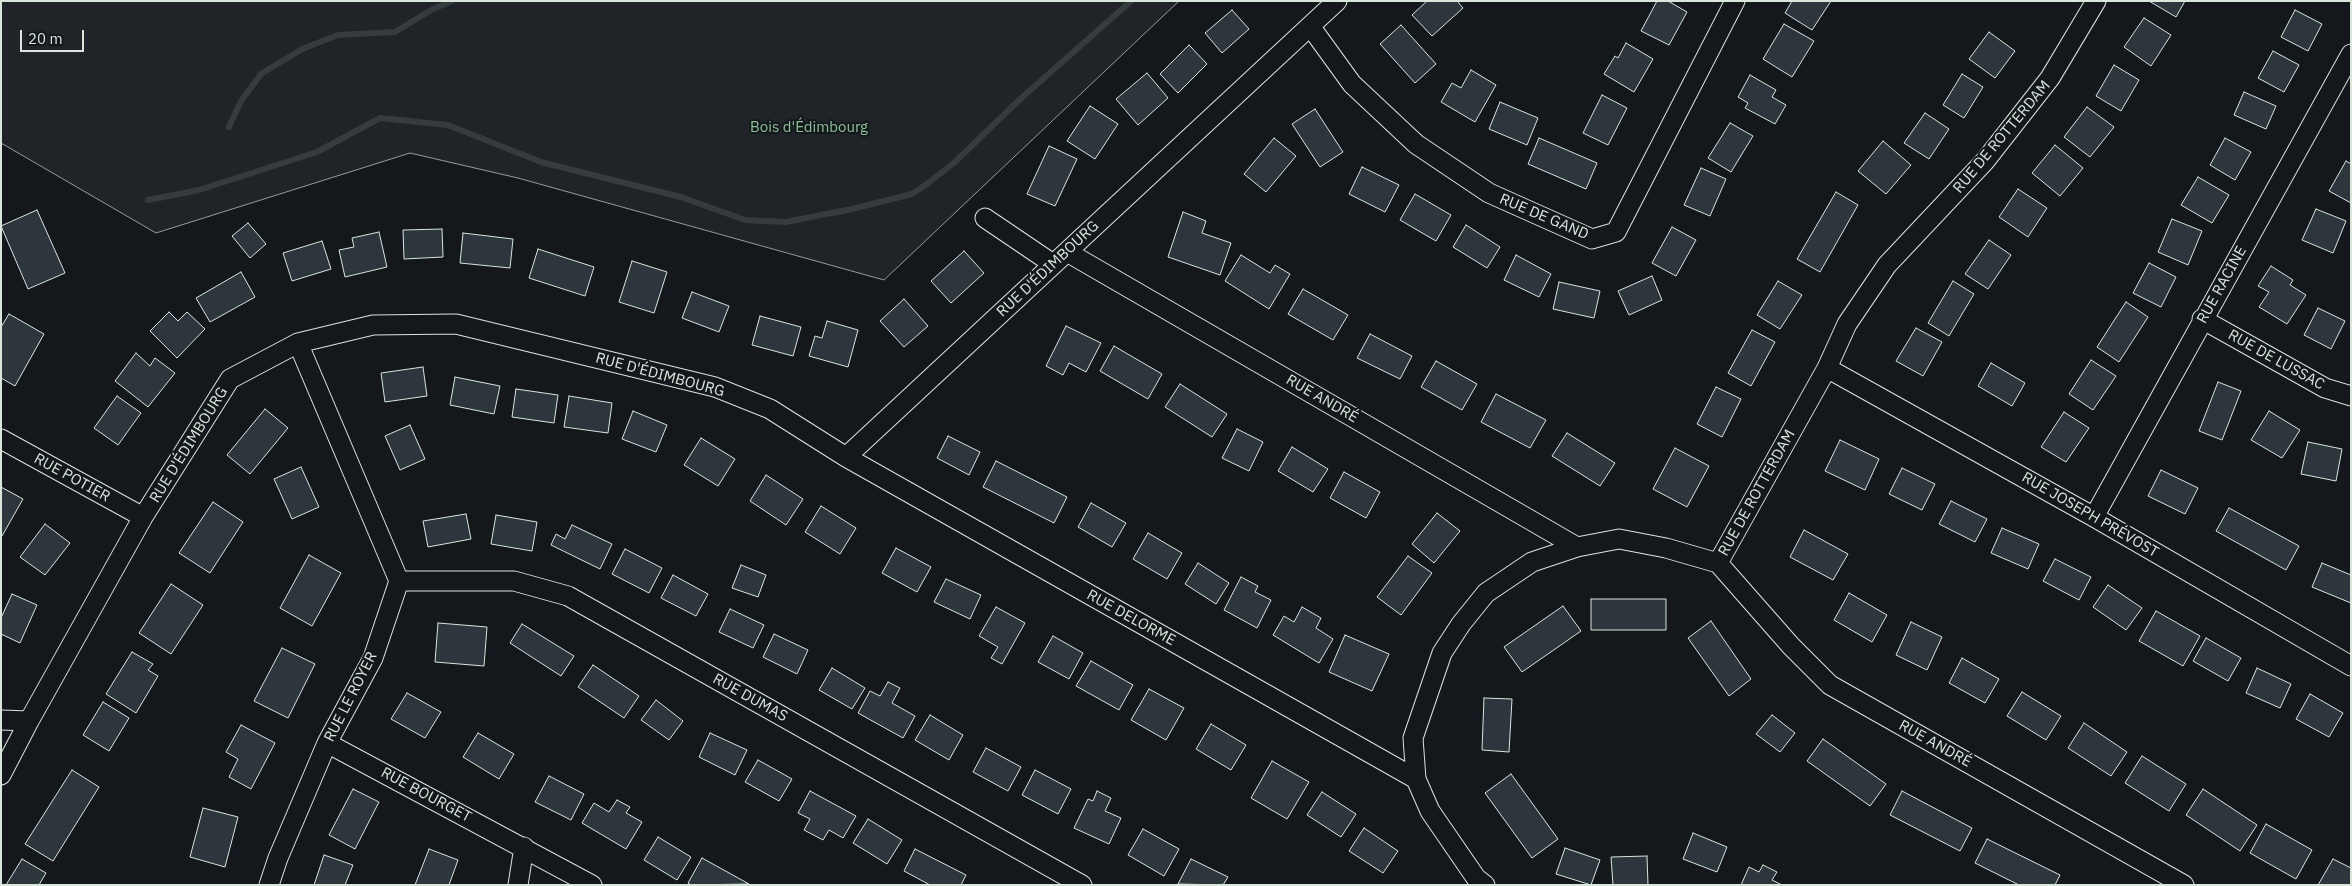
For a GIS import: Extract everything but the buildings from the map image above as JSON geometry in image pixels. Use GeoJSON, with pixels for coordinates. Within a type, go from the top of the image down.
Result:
{"type":"FeatureCollection","features":[{"type":"Feature","properties":{"kind":"street","name":"RUE D'ÉDIMBOURG"},"geometry":{"type":"LineString","coordinates":[[1,775],[29,721],[143,517],[230,379],[298,343],[373,325],[456,324],[715,387],[770,409],[846,457],[1337,1]]}},
{"type":"Feature","properties":{"kind":"street","name":"RUE DE GAND"},"geometry":{"type":"LineString","coordinates":[[1310,26],[1352,84],[1416,144],[1489,193],[1592,239],[1616,232],[1735,1]]}},
{"type":"Feature","properties":{"kind":"street","name":"RUE DE ROTTERDAM"},"geometry":{"type":"LineString","coordinates":[[1485,885],[1476,878],[1430,811],[1416,779],[1413,738],[1442,653],[1461,624],[1486,593],[1532,562],[1577,547],[1619,539],[1666,548],[1718,563],[1827,368],[1847,324],[1888,265],[1985,161],[2050,78],[2096,1]]}},
{"type":"Feature","properties":{"kind":"street","name":"RUE RACINE"},"geometry":{"type":"LineString","coordinates":[[2094,517],[2202,319],[2351,54]]}},
{"type":"Feature","properties":{"kind":"street","name":"RUE ANDRÉ"},"geometry":{"type":"LineString","coordinates":[[985,218],[1577,547]]}},
{"type":"Feature","properties":{"kind":"street","name":"RUE DE LUSSAC"},"geometry":{"type":"LineString","coordinates":[[2202,319],[2325,388],[2351,396]]}},
{"type":"Feature","properties":{"kind":"street"},"geometry":{"type":"LineString","coordinates":[[298,343],[399,581]]}},
{"type":"Feature","properties":{"kind":"street","name":"RUE JOSEPH PRÉVOST"},"geometry":{"type":"LineString","coordinates":[[1827,368],[2094,517],[2351,666]]}},
{"type":"Feature","properties":{"kind":"street","name":"RUE POTIER"},"geometry":{"type":"LineString","coordinates":[[1,440],[143,517]]}},
{"type":"Feature","properties":{"kind":"street","name":"RUE DELORME"},"geometry":{"type":"LineString","coordinates":[[846,457],[1416,779]]}},
{"type":"Feature","properties":{"kind":"street","name":"RUE ANDRÉ"},"geometry":{"type":"LineString","coordinates":[[1718,563],[1791,646],[1830,685],[2184,885]]}},
{"type":"Feature","properties":{"kind":"street","name":"RUE LE ROYER"},"geometry":{"type":"LineString","coordinates":[[269,885],[278,858],[327,743],[373,658],[399,581]]}},
{"type":"Feature","properties":{"kind":"street","name":"RUE DUMAS"},"geometry":{"type":"LineString","coordinates":[[399,581],[514,581],[568,596],[1082,885]]}},
{"type":"Feature","properties":{"kind":"street"},"geometry":{"type":"LineString","coordinates":[[1,720],[29,721]]}},
{"type":"Feature","properties":{"kind":"street","name":"RUE BOURGET"},"geometry":{"type":"LineString","coordinates":[[327,743],[592,885]]}},
{"type":"Feature","properties":{"kind":"street"},"geometry":{"type":"LineString","coordinates":[[518,885],[524,848]]}},
{"type":"Feature","properties":{"kind":"green space","name":"Bois d'Édimbourg"},"geometry":{"type":"Polygon","coordinates":[[[1,1],[1179,1],[884,280],[518,178],[410,153],[156,233],[1,143],[1,1]]]}},
{"type":"Feature","properties":{"kind":"waterway"},"geometry":{"type":"LineString","coordinates":[[229,127],[241,101],[261,74],[302,49],[338,35],[395,32],[433,9],[452,1]]}},
{"type":"Feature","properties":{"kind":"waterway"},"geometry":{"type":"LineString","coordinates":[[148,200],[199,190],[317,152],[380,118],[448,125],[541,162],[681,197],[745,220],[786,222],[852,209],[912,194],[927,184],[955,162],[1017,102],[1131,1]]}}]}
